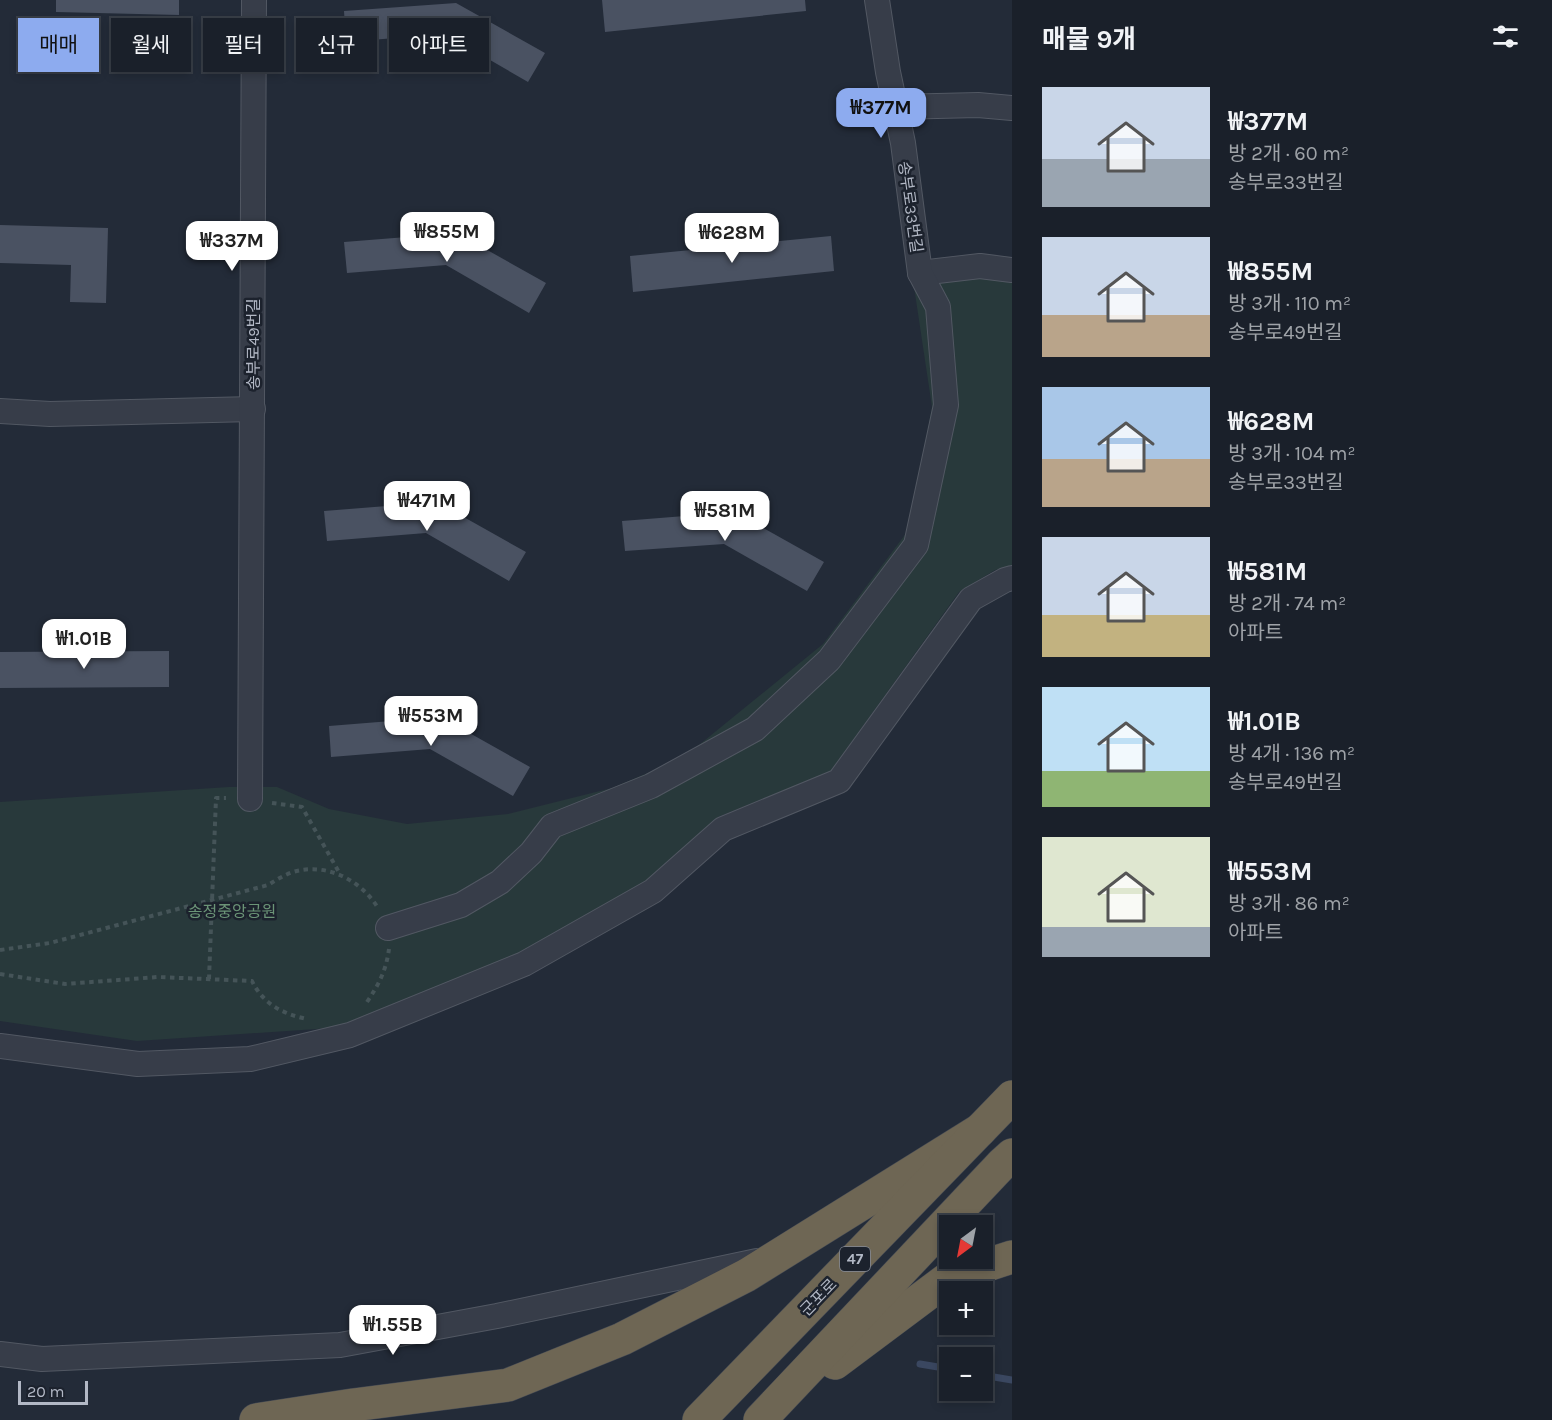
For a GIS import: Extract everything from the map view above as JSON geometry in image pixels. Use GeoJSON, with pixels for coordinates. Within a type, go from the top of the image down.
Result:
{"type":"FeatureCollection","features":[{"type":"Feature","properties":{"kind":"highway","name":"군포로"},"geometry":{"type":"LineString","coordinates":[[699,1420],[1012,1097]]}},
{"type":"Feature","properties":{"kind":"highway"},"geometry":{"type":"LineString","coordinates":[[256,1420],[508,1384],[622,1339],[747,1275],[980,1130]]}},
{"type":"Feature","properties":{"kind":"highway","name":"47"},"geometry":{"type":"LineString","coordinates":[[762,1418],[1012,1155]]}},
{"type":"Feature","properties":{"kind":"highway"},"geometry":{"type":"LineString","coordinates":[[762,1418],[950,1277],[1012,1257]]}},
{"type":"Feature","properties":{"kind":"street","name":"송부로49번길"},"geometry":{"type":"LineString","coordinates":[[250,799],[254,0]]}},
{"type":"Feature","properties":{"kind":"street","name":"송부로33번길"},"geometry":{"type":"LineString","coordinates":[[877,0],[888,72],[903,143],[920,273]]}},
{"type":"Feature","properties":{"kind":"street"},"geometry":{"type":"LineString","coordinates":[[896,107],[978,105],[1012,108]]}},
{"type":"Feature","properties":{"kind":"street"},"geometry":{"type":"LineString","coordinates":[[388,928],[461,905],[500,882],[531,853],[552,826],[651,786],[754,729],[829,660],[916,545],[946,405],[938,307],[920,273],[980,266],[1012,270]]}},
{"type":"Feature","properties":{"kind":"street"},"geometry":{"type":"LineString","coordinates":[[0,411],[50,414],[253,409]]}},
{"type":"Feature","properties":{"kind":"street"},"geometry":{"type":"LineString","coordinates":[[0,1046],[138,1064],[250,1059],[350,1035],[524,964],[653,891],[723,830],[839,780],[971,599],[1005,580],[1012,579]]}},
{"type":"Feature","properties":{"kind":"street"},"geometry":{"type":"LineString","coordinates":[[0,1354],[42,1359],[340,1345],[497,1316],[777,1257]]}},
{"type":"Feature","properties":{"kind":"path"},"geometry":{"type":"LineString","coordinates":[[209,979],[216,798],[250,799],[302,807],[340,875]]}},
{"type":"Feature","properties":{"kind":"path"},"geometry":{"type":"LineString","coordinates":[[0,950],[50,943],[211,901],[268,885],[295,871],[311,869],[326,871],[353,882],[374,901],[388,928],[390,947],[387,965],[367,1003],[360,1008]]}},
{"type":"Feature","properties":{"kind":"path"},"geometry":{"type":"LineString","coordinates":[[0,974],[65,984],[158,977],[252,981],[258,993],[272,1006],[290,1016],[311,1020]]}},
{"type":"Feature","properties":{"kind":"green space","name":"송정중앙공원"},"geometry":{"type":"Polygon","coordinates":[[[975,276],[1012,283],[1012,566],[995,570],[959,592],[830,772],[718,817],[647,882],[523,954],[346,1027],[137,1041],[0,1021],[0,802],[229,787],[277,787],[329,809],[407,824],[508,814],[612,788],[683,758],[823,644],[910,528],[932,407],[913,280],[975,276]]]}},
{"type":"Feature","properties":{"kind":"building"},"geometry":{"type":"Polygon","coordinates":[[[56,0],[179,0],[179,15],[56,12],[56,0]]]}},
{"type":"Feature","properties":{"kind":"building"},"geometry":{"type":"Polygon","coordinates":[[[602,0],[805,0],[806,11],[605,32],[602,0]]]}},
{"type":"Feature","properties":{"kind":"building"},"geometry":{"type":"Polygon","coordinates":[[[456,3],[483,18],[389,18],[389,39],[377,39],[377,18],[344,18],[344,11],[456,3]]]}},
{"type":"Feature","properties":{"kind":"building"},"geometry":{"type":"Polygon","coordinates":[[[489,22],[545,53],[528,82],[489,59],[489,22]]]}},
{"type":"Feature","properties":{"kind":"building"},"geometry":{"type":"Polygon","coordinates":[[[0,225],[108,228],[106,303],[70,302],[71,265],[0,263],[0,225]]]}},
{"type":"Feature","properties":{"kind":"building"},"geometry":{"type":"Polygon","coordinates":[[[457,233],[546,283],[529,313],[446,265],[347,273],[344,242],[457,233]]]}},
{"type":"Feature","properties":{"kind":"building"},"geometry":{"type":"Polygon","coordinates":[[[831,236],[834,271],[633,292],[630,256],[831,236]]]}},
{"type":"Feature","properties":{"kind":"building"},"geometry":{"type":"Polygon","coordinates":[[[437,502],[526,552],[509,581],[426,533],[327,541],[324,511],[437,502]]]}},
{"type":"Feature","properties":{"kind":"building"},"geometry":{"type":"Polygon","coordinates":[[[735,512],[824,562],[807,591],[724,544],[625,551],[622,521],[735,512]]]}},
{"type":"Feature","properties":{"kind":"building"},"geometry":{"type":"Polygon","coordinates":[[[169,651],[169,687],[0,688],[0,652],[169,651]]]}},
{"type":"Feature","properties":{"kind":"building"},"geometry":{"type":"Polygon","coordinates":[[[441,717],[530,767],[513,796],[430,749],[331,757],[329,726],[441,717]]]}},
{"type":"Feature","properties":{"kind":"waterway"},"geometry":{"type":"LineString","coordinates":[[920,1364],[939,1367]]}},
{"type":"Feature","properties":{"kind":"waterway"},"geometry":{"type":"LineString","coordinates":[[993,1377],[1012,1380]]}}]}
